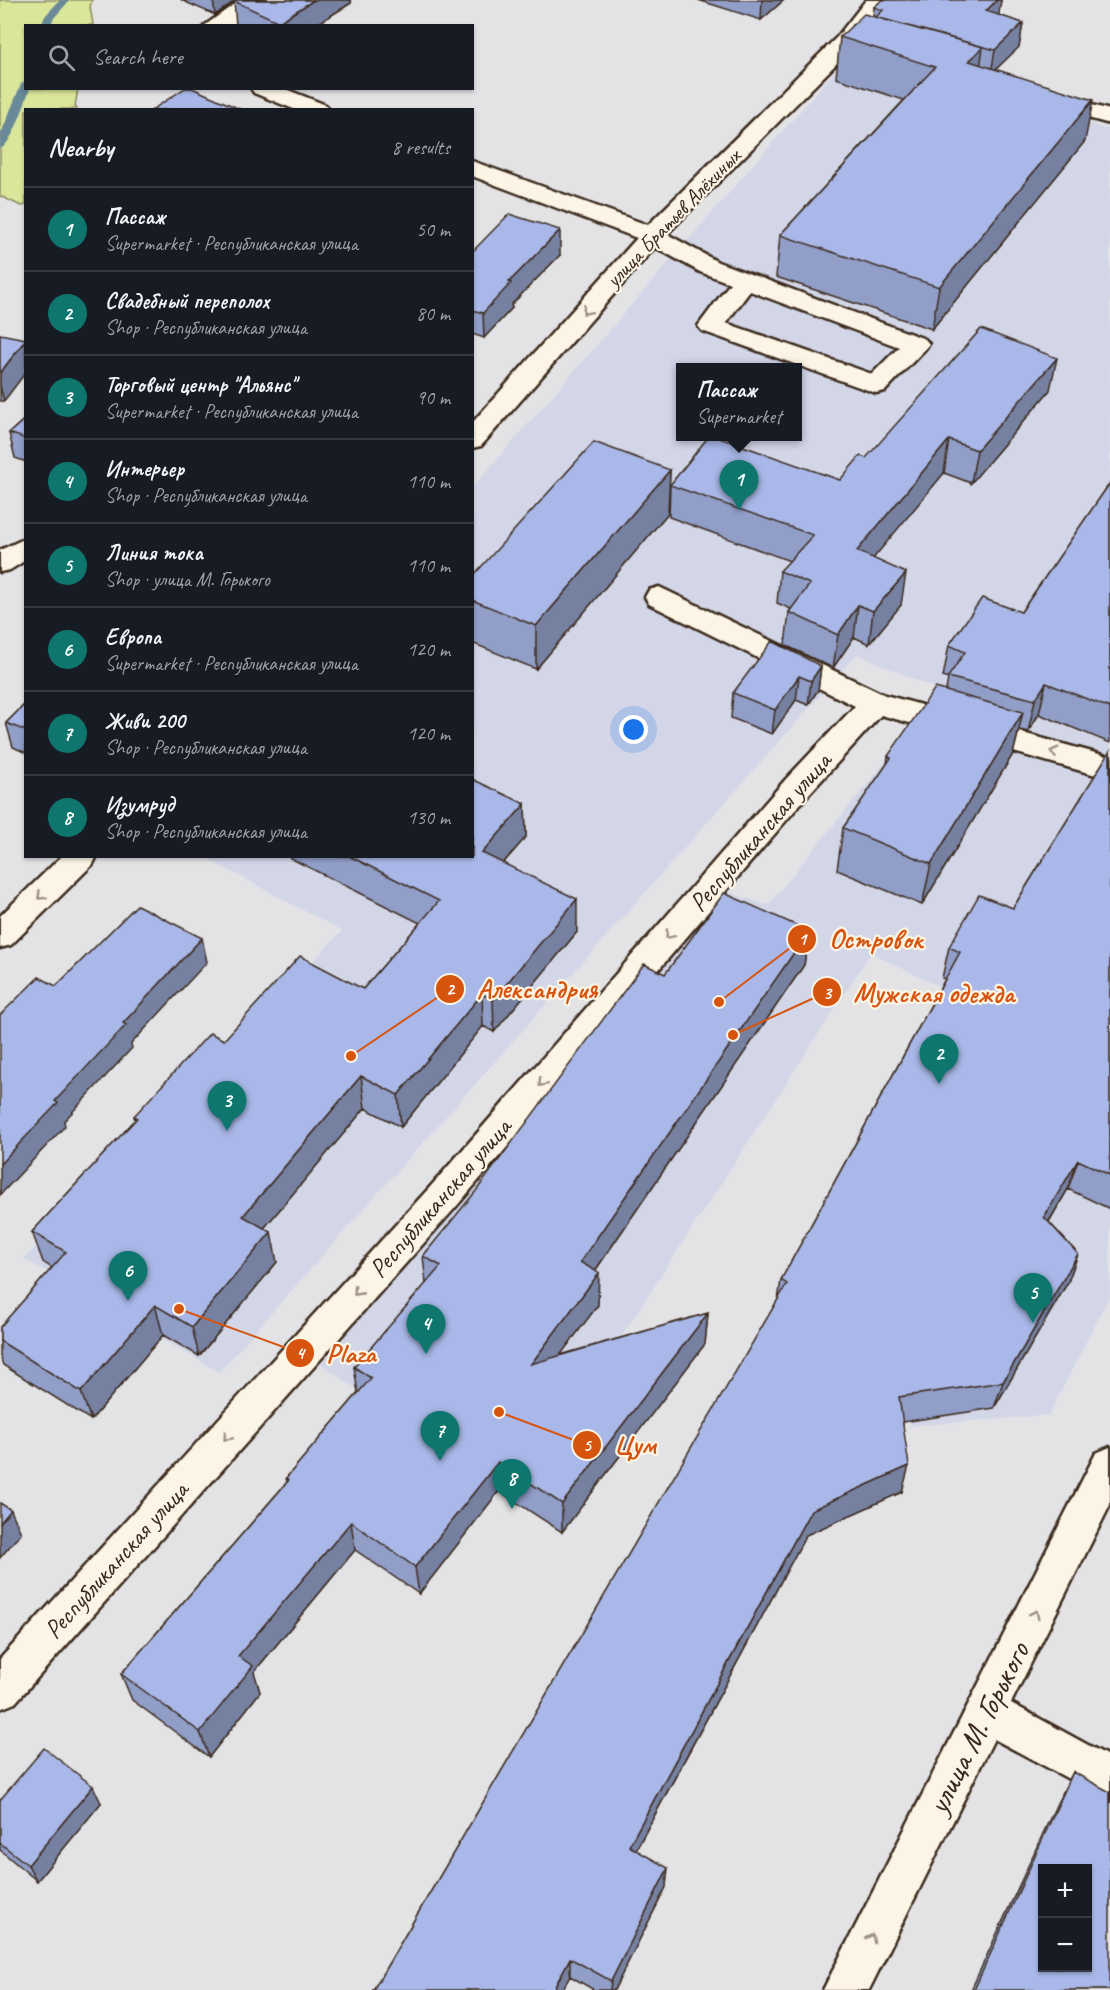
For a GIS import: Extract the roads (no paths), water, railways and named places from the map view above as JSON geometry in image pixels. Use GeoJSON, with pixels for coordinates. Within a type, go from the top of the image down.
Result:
{"type":"FeatureCollection","features":[{"type":"Feature","properties":{"kind":"street"},"geometry":{"type":"LineString","coordinates":[[218,24],[255,0]]}},
{"type":"Feature","properties":{"kind":"street","name":"улица Братьев Алёхиных"},"geometry":{"type":"LineString","coordinates":[[474,438],[652,235],[845,42],[877,0]]}},
{"type":"Feature","properties":{"kind":"street"},"geometry":{"type":"LineString","coordinates":[[845,42],[868,49]]}},
{"type":"Feature","properties":{"kind":"street"},"geometry":{"type":"LineString","coordinates":[[267,90],[313,108]]}},
{"type":"Feature","properties":{"kind":"street"},"geometry":{"type":"LineString","coordinates":[[1029,94],[1110,117]]}},
{"type":"Feature","properties":{"kind":"street"},"geometry":{"type":"LineString","coordinates":[[474,169],[652,235],[710,267],[744,281],[916,344],[876,385],[711,326],[744,281]]}},
{"type":"Feature","properties":{"kind":"street"},"geometry":{"type":"LineString","coordinates":[[0,562],[24,548]]}},
{"type":"Feature","properties":{"kind":"street"},"geometry":{"type":"LineString","coordinates":[[659,597],[875,703],[1110,768]]}},
{"type":"Feature","properties":{"kind":"street","name":"Республиканская улица"},"geometry":{"type":"LineString","coordinates":[[0,1689],[435,1206],[789,796],[875,703]]}},
{"type":"Feature","properties":{"kind":"street"},"geometry":{"type":"LineString","coordinates":[[0,936],[80,858]]}},
{"type":"Feature","properties":{"kind":"street","name":"улица М. Горького"},"geometry":{"type":"LineString","coordinates":[[845,1990],[1110,1465]]}},
{"type":"Feature","properties":{"kind":"street"},"geometry":{"type":"LineString","coordinates":[[986,1712],[1110,1780]]}},
{"type":"Feature","properties":{"kind":"waterway"},"geometry":{"type":"LineString","coordinates":[[46,24],[48,18],[65,0]]}},
{"type":"Feature","properties":{"kind":"waterway"},"geometry":{"type":"LineString","coordinates":[[0,146],[15,116],[24,90]]}},
{"type":"Feature","properties":{"kind":"place","name":"Пассаж"},"geometry":{"type":"Point","coordinates":[739,510]}},
{"type":"Feature","properties":{"kind":"place","name":"Островок"},"geometry":{"type":"Point","coordinates":[719,1002]}},
{"type":"Feature","properties":{"kind":"place","name":"Мужская одежда"},"geometry":{"type":"Point","coordinates":[733,1035]}},
{"type":"Feature","properties":{"kind":"place","name":"Александрия"},"geometry":{"type":"Point","coordinates":[351,1056]}},
{"type":"Feature","properties":{"kind":"place","name":"Свадебный переполох"},"geometry":{"type":"Point","coordinates":[939,1084]}},
{"type":"Feature","properties":{"kind":"place","name":"Торговый центр \"Альянс\""},"geometry":{"type":"Point","coordinates":[227,1131]}},
{"type":"Feature","properties":{"kind":"place","name":"Европа"},"geometry":{"type":"Point","coordinates":[128,1301]}},
{"type":"Feature","properties":{"kind":"place","name":"Plaza"},"geometry":{"type":"Point","coordinates":[179,1309]}},
{"type":"Feature","properties":{"kind":"place","name":"Линия тока"},"geometry":{"type":"Point","coordinates":[1033,1323]}},
{"type":"Feature","properties":{"kind":"place","name":"Интерьер"},"geometry":{"type":"Point","coordinates":[426,1354]}},
{"type":"Feature","properties":{"kind":"place","name":"Цум"},"geometry":{"type":"Point","coordinates":[499,1412]}},
{"type":"Feature","properties":{"kind":"place","name":"Живи 200"},"geometry":{"type":"Point","coordinates":[440,1461]}},
{"type":"Feature","properties":{"kind":"place","name":"Изумруд"},"geometry":{"type":"Point","coordinates":[512,1509]}}]}
